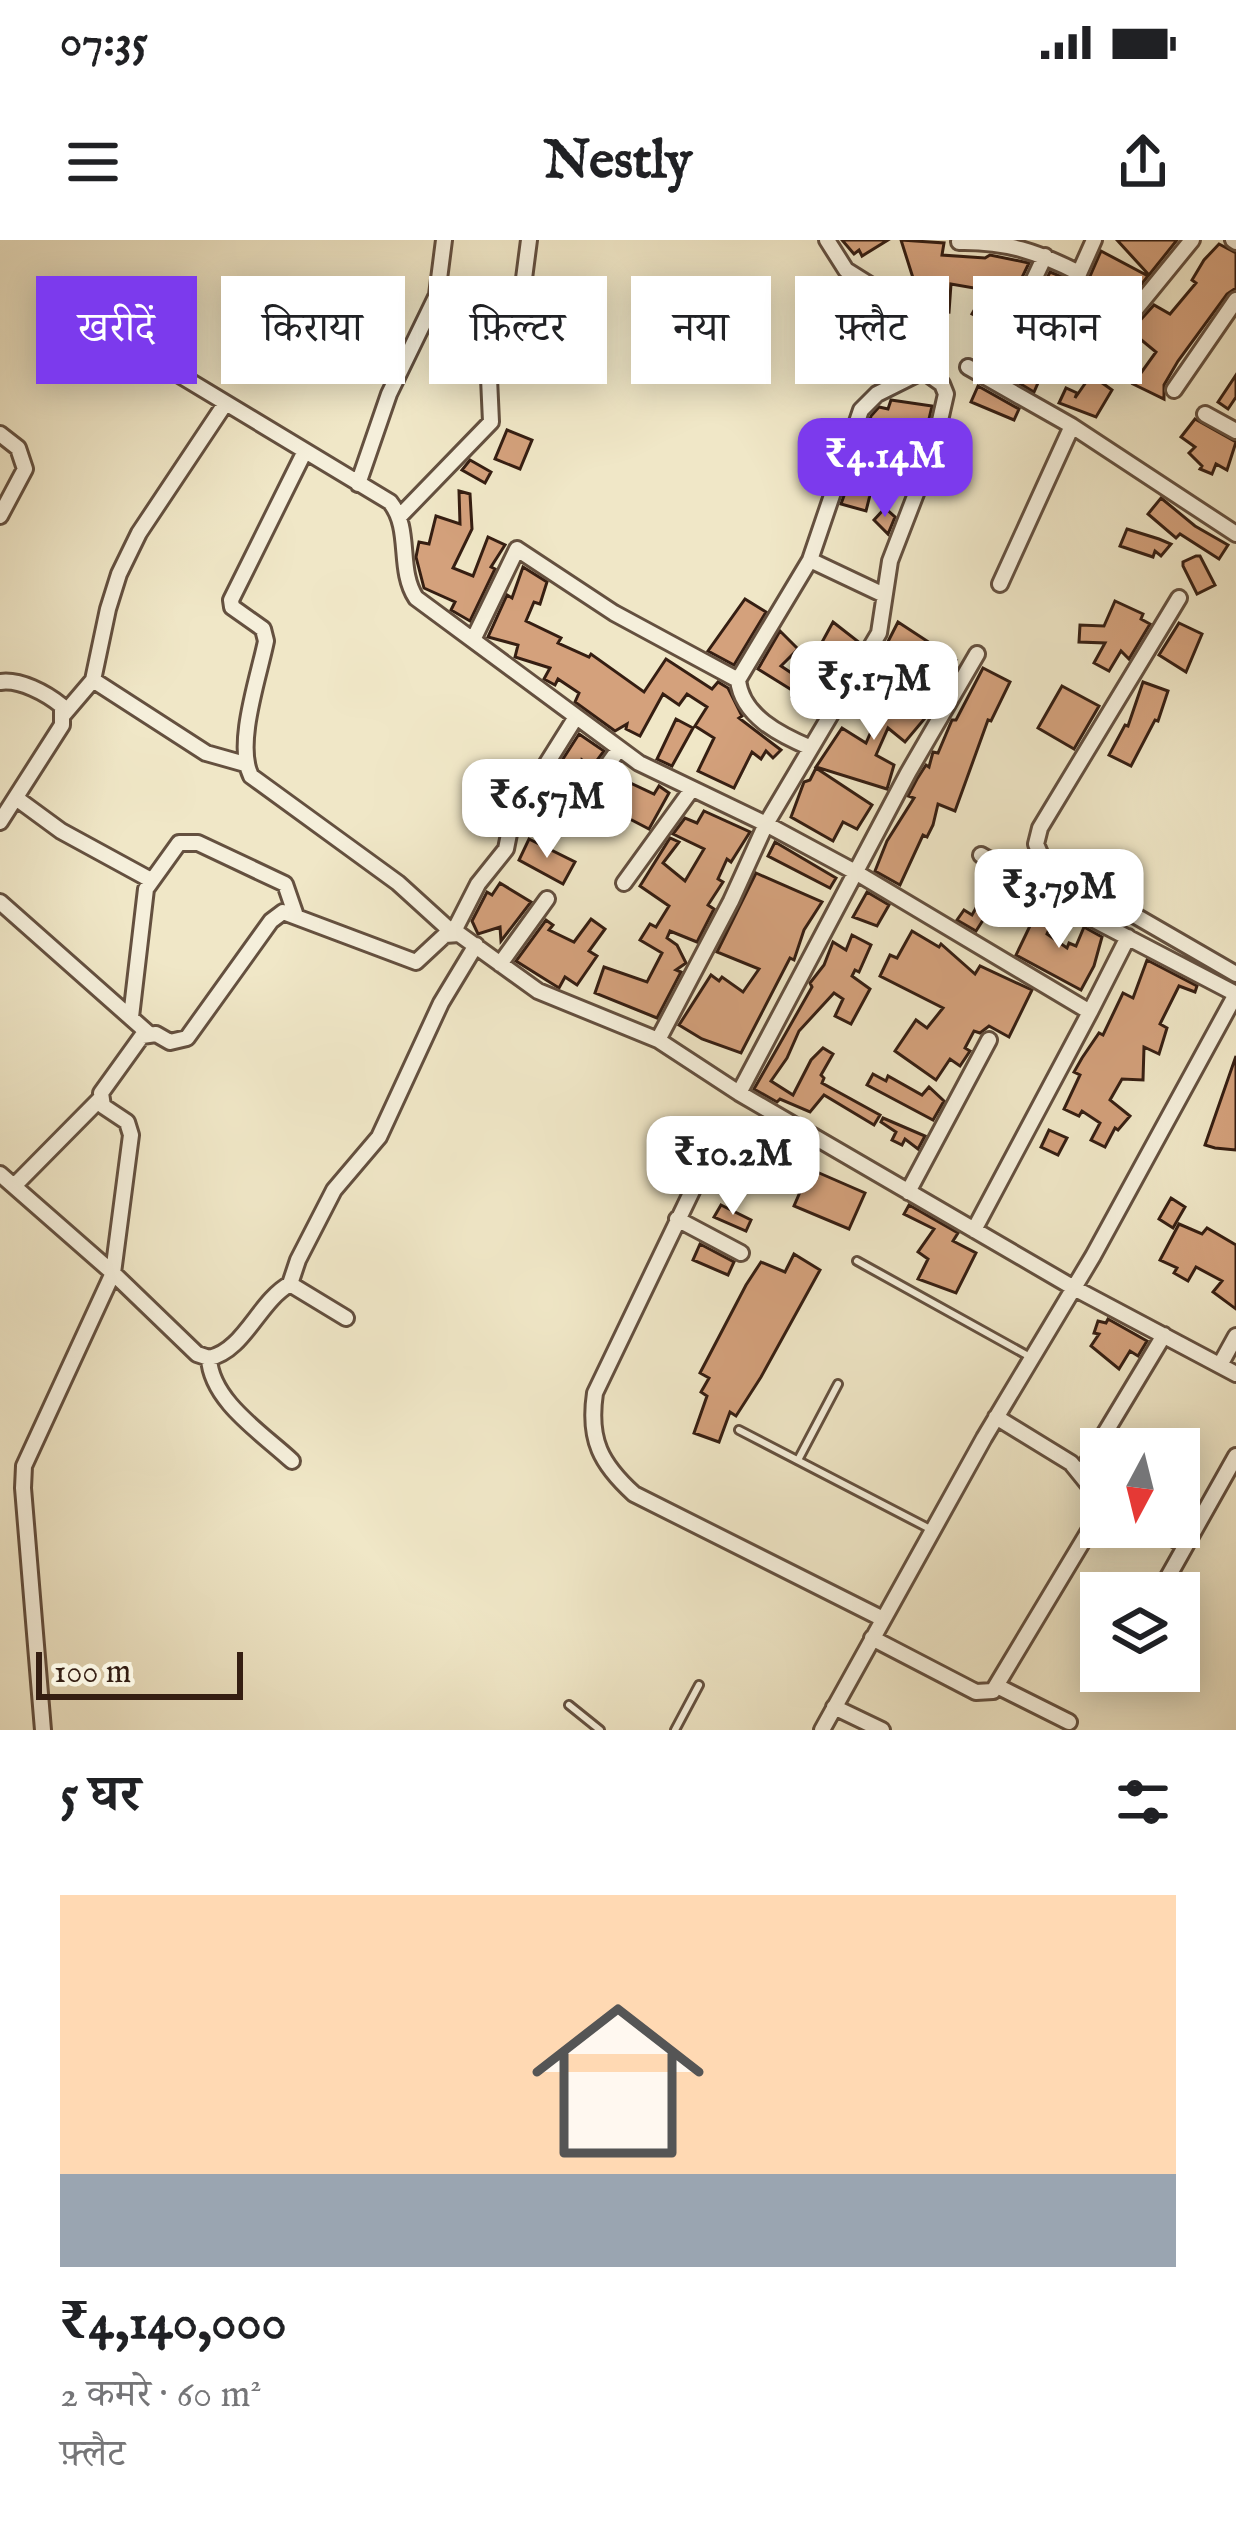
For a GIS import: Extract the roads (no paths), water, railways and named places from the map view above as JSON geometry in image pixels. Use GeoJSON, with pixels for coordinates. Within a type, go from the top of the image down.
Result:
{"type":"FeatureCollection","features":[{"type":"Feature","properties":{"kind":"street"},"geometry":{"type":"LineString","coordinates":[[358,484],[389,394],[437,296],[444,240]]}},
{"type":"Feature","properties":{"kind":"street"},"geometry":{"type":"LineString","coordinates":[[400,516],[490,422],[491,369],[522,294],[530,240]]}},
{"type":"Feature","properties":{"kind":"street"},"geometry":{"type":"LineString","coordinates":[[827,240],[846,270],[856,276]]}},
{"type":"Feature","properties":{"kind":"street"},"geometry":{"type":"LineString","coordinates":[[1078,276],[1094,240]]}},
{"type":"Feature","properties":{"kind":"street"},"geometry":{"type":"LineString","coordinates":[[1142,301],[1192,240]]}},
{"type":"Feature","properties":{"kind":"street"},"geometry":{"type":"LineString","coordinates":[[959,242],[996,241],[1045,256],[1079,273]]}},
{"type":"Feature","properties":{"kind":"street"},"geometry":{"type":"LineString","coordinates":[[1035,276],[1045,256]]}},
{"type":"Feature","properties":{"kind":"street"},"geometry":{"type":"LineString","coordinates":[[1174,390],[1236,300]]}},
{"type":"Feature","properties":{"kind":"street"},"geometry":{"type":"LineString","coordinates":[[968,367],[1072,426],[1236,534]]}},
{"type":"Feature","properties":{"kind":"street"},"geometry":{"type":"LineString","coordinates":[[193,384],[390,502],[400,516],[410,589],[416,598],[619,749],[857,873],[1090,1012]]}},
{"type":"Feature","properties":{"kind":"street"},"geometry":{"type":"LineString","coordinates":[[811,748],[773,730],[743,699],[739,680],[810,560],[861,410],[877,394],[897,384]]}},
{"type":"Feature","properties":{"kind":"street"},"geometry":{"type":"LineString","coordinates":[[658,1040],[766,824],[879,633],[890,561],[934,447],[946,400],[942,384]]}},
{"type":"Feature","properties":{"kind":"street"},"geometry":{"type":"LineString","coordinates":[[64,714],[93,680],[118,574],[140,532],[225,404]]}},
{"type":"Feature","properties":{"kind":"street"},"geometry":{"type":"LineString","coordinates":[[1205,414],[1236,431]]}},
{"type":"Feature","properties":{"kind":"street"},"geometry":{"type":"LineString","coordinates":[[1000,584],[1072,426]]}},
{"type":"Feature","properties":{"kind":"street"},"geometry":{"type":"LineString","coordinates":[[0,434],[18,448],[26,469],[0,516]]}},
{"type":"Feature","properties":{"kind":"street"},"geometry":{"type":"LineString","coordinates":[[304,453],[232,592],[232,607],[263,629],[266,641],[245,744],[245,764],[251,776],[398,883],[453,933],[538,991],[658,1040],[1074,1288],[1236,1374]]}},
{"type":"Feature","properties":{"kind":"street"},"geometry":{"type":"LineString","coordinates":[[473,640],[517,549],[614,613],[739,680]]}},
{"type":"Feature","properties":{"kind":"street"},"geometry":{"type":"LineString","coordinates":[[810,560],[884,595]]}},
{"type":"Feature","properties":{"kind":"street"},"geometry":{"type":"LineString","coordinates":[[1179,598],[1040,828],[1036,844],[1044,863],[1236,974]]}},
{"type":"Feature","properties":{"kind":"street"},"geometry":{"type":"LineString","coordinates":[[740,1093],[976,654]]}},
{"type":"Feature","properties":{"kind":"street"},"geometry":{"type":"LineString","coordinates":[[93,680],[206,753],[245,764]]}},
{"type":"Feature","properties":{"kind":"street"},"geometry":{"type":"LineString","coordinates":[[0,682],[14,681],[52,698],[64,714],[62,725],[0,822]]}},
{"type":"Feature","properties":{"kind":"street"},"geometry":{"type":"LineString","coordinates":[[0,902],[148,1033],[170,1042],[187,1038],[271,921],[284,912],[416,962],[453,933],[478,884],[506,849],[512,819],[576,717]]}},
{"type":"Feature","properties":{"kind":"street"},"geometry":{"type":"LineString","coordinates":[[519,807],[554,818],[572,815],[619,749]]}},
{"type":"Feature","properties":{"kind":"street"},"geometry":{"type":"LineString","coordinates":[[624,883],[692,789]]}},
{"type":"Feature","properties":{"kind":"street"},"geometry":{"type":"LineString","coordinates":[[16,798],[61,832],[149,879]]}},
{"type":"Feature","properties":{"kind":"street"},"geometry":{"type":"LineString","coordinates":[[131,1017],[149,879],[179,844],[198,843],[285,884],[295,914]]}},
{"type":"Feature","properties":{"kind":"street"},"geometry":{"type":"LineString","coordinates":[[822,1730],[1236,994],[981,855]]}},
{"type":"Feature","properties":{"kind":"street"},"geometry":{"type":"LineString","coordinates":[[500,964],[547,899]]}},
{"type":"Feature","properties":{"kind":"street"},"geometry":{"type":"LineString","coordinates":[[974,1230],[1128,937]]}},
{"type":"Feature","properties":{"kind":"street"},"geometry":{"type":"LineString","coordinates":[[0,1174],[197,1354],[209,1358],[227,1349],[277,1292],[290,1284],[334,1190],[379,1137],[440,1003],[476,945]]}},
{"type":"Feature","properties":{"kind":"street"},"geometry":{"type":"LineString","coordinates":[[15,1185],[99,1100],[148,1033]]}},
{"type":"Feature","properties":{"kind":"street"},"geometry":{"type":"LineString","coordinates":[[908,1192],[989,1040]]}},
{"type":"Feature","properties":{"kind":"street"},"geometry":{"type":"LineString","coordinates":[[43,1730],[22,1488],[24,1466],[113,1273],[131,1135],[127,1122],[99,1100]]}},
{"type":"Feature","properties":{"kind":"street"},"geometry":{"type":"LineString","coordinates":[[705,1164],[595,1394],[596,1450],[608,1471],[634,1495],[883,1619]]}},
{"type":"Feature","properties":{"kind":"street"},"geometry":{"type":"LineString","coordinates":[[677,1220],[741,1252]]}},
{"type":"Feature","properties":{"kind":"street"},"geometry":{"type":"LineString","coordinates":[[290,1284],[346,1318]]}},
{"type":"Feature","properties":{"kind":"street"},"geometry":{"type":"LineString","coordinates":[[1109,1428],[1164,1336]]}},
{"type":"Feature","properties":{"kind":"street"},"geometry":{"type":"LineString","coordinates":[[1220,1365],[1236,1336]]}},
{"type":"Feature","properties":{"kind":"street"},"geometry":{"type":"LineString","coordinates":[[209,1358],[214,1385],[292,1461]]}},
{"type":"Feature","properties":{"kind":"street"},"geometry":{"type":"LineString","coordinates":[[996,1418],[1080,1471]]}},
{"type":"Feature","properties":{"kind":"street"},"geometry":{"type":"LineString","coordinates":[[1200,1520],[1236,1456]]}},
{"type":"Feature","properties":{"kind":"street"},"geometry":{"type":"LineString","coordinates":[[872,1638],[976,1692],[987,1693],[999,1687],[1080,1547]]}},
{"type":"Feature","properties":{"kind":"street"},"geometry":{"type":"LineString","coordinates":[[999,1687],[1069,1722]]}},
{"type":"Feature","properties":{"kind":"street"},"geometry":{"type":"LineString","coordinates":[[834,1707],[882,1730]]}},
{"type":"Feature","properties":{"kind":"lane"},"geometry":{"type":"LineString","coordinates":[[857,1261],[1032,1358]]}},
{"type":"Feature","properties":{"kind":"lane"},"geometry":{"type":"LineString","coordinates":[[797,1460],[838,1384]]}},
{"type":"Feature","properties":{"kind":"lane"},"geometry":{"type":"LineString","coordinates":[[739,1430],[932,1530]]}},
{"type":"Feature","properties":{"kind":"lane"},"geometry":{"type":"LineString","coordinates":[[674,1730],[699,1685]]}},
{"type":"Feature","properties":{"kind":"lane"},"geometry":{"type":"LineString","coordinates":[[569,1705],[600,1730]]}}]}
